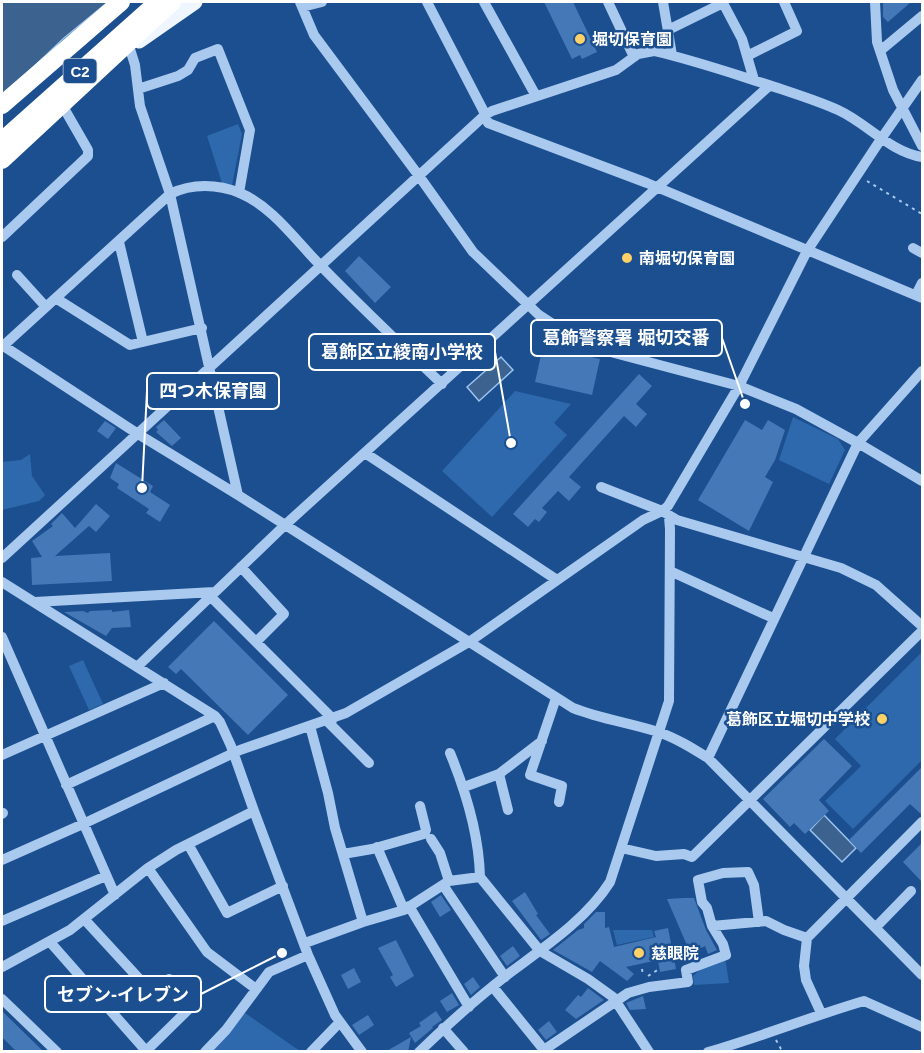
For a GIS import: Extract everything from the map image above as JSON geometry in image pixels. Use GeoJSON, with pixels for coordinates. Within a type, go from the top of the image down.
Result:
{"type":"FeatureCollection","features":[{"type":"Feature","properties":{"kind":"highway","name":"C2"},"geometry":{"type":"LineString","coordinates":[[2,105],[121,2]]}},
{"type":"Feature","properties":{"kind":"highway"},"geometry":{"type":"LineString","coordinates":[[2,125],[140,2]]}},
{"type":"Feature","properties":{"kind":"highway","name":"C2"},"geometry":{"type":"LineString","coordinates":[[4,156],[158,2]]}},
{"type":"Feature","properties":{"kind":"highway"},"geometry":{"type":"LineString","coordinates":[[4,156],[172,2]]}},
{"type":"Feature","properties":{"kind":"main road"},"geometry":{"type":"LineString","coordinates":[[4,156],[65,110],[130,49],[195,2]]}},
{"type":"Feature","properties":{"kind":"street"},"geometry":{"type":"LineString","coordinates":[[322,2],[301,4],[314,35],[473,252],[528,306],[568,334],[603,350],[739,386],[796,409],[922,481]]}},
{"type":"Feature","properties":{"kind":"street"},"geometry":{"type":"LineString","coordinates":[[427,2],[486,115],[488,123],[658,187],[919,297],[922,283]]}},
{"type":"Feature","properties":{"kind":"street"},"geometry":{"type":"LineString","coordinates":[[484,2],[536,96]]}},
{"type":"Feature","properties":{"kind":"street"},"geometry":{"type":"LineString","coordinates":[[608,2],[634,57]]}},
{"type":"Feature","properties":{"kind":"street"},"geometry":{"type":"LineString","coordinates":[[663,2],[672,55]]}},
{"type":"Feature","properties":{"kind":"street"},"geometry":{"type":"LineString","coordinates":[[668,30],[724,2],[742,39],[754,80]]}},
{"type":"Feature","properties":{"kind":"street"},"geometry":{"type":"LineString","coordinates":[[747,56],[797,31],[784,2]]}},
{"type":"Feature","properties":{"kind":"street"},"geometry":{"type":"LineString","coordinates":[[875,2],[877,42],[902,109],[922,146]]}},
{"type":"Feature","properties":{"kind":"street"},"geometry":{"type":"LineString","coordinates":[[880,51],[922,16]]}},
{"type":"Feature","properties":{"kind":"street"},"geometry":{"type":"LineString","coordinates":[[130,49],[134,56],[140,106],[170,194],[238,495]]}},
{"type":"Feature","properties":{"kind":"street"},"geometry":{"type":"LineString","coordinates":[[138,89],[178,76],[188,70],[195,58],[219,50],[250,130],[239,193]]}},
{"type":"Feature","properties":{"kind":"street"},"geometry":{"type":"LineString","coordinates":[[2,558],[492,111],[616,70],[638,54],[654,51],[754,80],[839,111],[853,118],[881,139],[915,156],[922,157]]}},
{"type":"Feature","properties":{"kind":"street"},"geometry":{"type":"LineString","coordinates":[[419,1052],[443,1028],[574,922],[604,892],[610,882],[669,701],[670,571],[666,514],[668,506],[739,386],[807,251],[922,80]]}},
{"type":"Feature","properties":{"kind":"street"},"geometry":{"type":"LineString","coordinates":[[138,666],[285,525],[769,86]]}},
{"type":"Feature","properties":{"kind":"street"},"geometry":{"type":"LineString","coordinates":[[2,237],[88,156],[88,150],[65,110]]}},
{"type":"Feature","properties":{"kind":"street"},"geometry":{"type":"LineString","coordinates":[[442,384],[321,267],[266,209],[239,193],[211,186],[186,187],[170,194],[57,299],[2,346],[573,708],[659,732],[684,743],[708,758],[922,975]]}},
{"type":"Feature","properties":{"kind":"street"},"geometry":{"type":"LineString","coordinates":[[119,242],[143,342]]}},
{"type":"Feature","properties":{"kind":"street"},"geometry":{"type":"LineString","coordinates":[[17,275],[46,307]]}},
{"type":"Feature","properties":{"kind":"street"},"geometry":{"type":"LineString","coordinates":[[57,299],[130,345],[202,328]]}},
{"type":"Feature","properties":{"kind":"street"},"geometry":{"type":"LineString","coordinates":[[708,758],[858,443],[922,371]]}},
{"type":"Feature","properties":{"kind":"street"},"geometry":{"type":"LineString","coordinates":[[365,453],[557,579]]}},
{"type":"Feature","properties":{"kind":"street"},"geometry":{"type":"LineString","coordinates":[[601,487],[666,514],[841,568],[876,585],[922,626]]}},
{"type":"Feature","properties":{"kind":"street"},"geometry":{"type":"LineString","coordinates":[[2,860],[240,750],[330,719],[469,642],[643,520],[666,514]]}},
{"type":"Feature","properties":{"kind":"street"},"geometry":{"type":"LineString","coordinates":[[241,567],[284,614],[256,642]]}},
{"type":"Feature","properties":{"kind":"street"},"geometry":{"type":"LineString","coordinates":[[670,571],[773,618]]}},
{"type":"Feature","properties":{"kind":"street"},"geometry":{"type":"LineString","coordinates":[[2,582],[138,666],[215,716],[220,722],[284,886],[308,955],[339,1023],[362,1052]]}},
{"type":"Feature","properties":{"kind":"street"},"geometry":{"type":"LineString","coordinates":[[35,602],[212,594]]}},
{"type":"Feature","properties":{"kind":"street"},"geometry":{"type":"LineString","coordinates":[[212,594],[369,763]]}},
{"type":"Feature","properties":{"kind":"street"},"geometry":{"type":"LineString","coordinates":[[621,848],[656,856],[684,854],[692,857],[922,631]]}},
{"type":"Feature","properties":{"kind":"street"},"geometry":{"type":"LineString","coordinates":[[2,637],[114,893]]}},
{"type":"Feature","properties":{"kind":"street"},"geometry":{"type":"LineString","coordinates":[[2,755],[164,683]]}},
{"type":"Feature","properties":{"kind":"street"},"geometry":{"type":"LineString","coordinates":[[556,698],[530,775],[562,786],[559,802]]}},
{"type":"Feature","properties":{"kind":"street"},"geometry":{"type":"LineString","coordinates":[[66,785],[215,716]]}},
{"type":"Feature","properties":{"kind":"street"},"geometry":{"type":"LineString","coordinates":[[310,726],[363,922]]}},
{"type":"Feature","properties":{"kind":"street"},"geometry":{"type":"LineString","coordinates":[[464,788],[499,774],[542,741]]}},
{"type":"Feature","properties":{"kind":"street"},"geometry":{"type":"LineString","coordinates":[[450,753],[464,788],[479,856],[480,877],[540,951],[588,979],[615,1000],[649,1052]]}},
{"type":"Feature","properties":{"kind":"street"},"geometry":{"type":"LineString","coordinates":[[499,774],[507,810]]}},
{"type":"Feature","properties":{"kind":"street"},"geometry":{"type":"LineString","coordinates":[[343,854],[424,834],[426,831],[420,806]]}},
{"type":"Feature","properties":{"kind":"street"},"geometry":{"type":"LineString","coordinates":[[2,967],[50,942],[85,920],[114,893],[148,868],[188,844],[254,811]]}},
{"type":"Feature","properties":{"kind":"street"},"geometry":{"type":"LineString","coordinates":[[821,1014],[806,980],[804,966],[807,938],[922,822]]}},
{"type":"Feature","properties":{"kind":"street"},"geometry":{"type":"LineString","coordinates":[[431,838],[440,854],[446,883],[505,977]]}},
{"type":"Feature","properties":{"kind":"street"},"geometry":{"type":"LineString","coordinates":[[188,844],[227,913],[284,886]]}},
{"type":"Feature","properties":{"kind":"street"},"geometry":{"type":"LineString","coordinates":[[377,847],[406,908],[469,1007]]}},
{"type":"Feature","properties":{"kind":"street"},"geometry":{"type":"LineString","coordinates":[[148,868],[207,952],[256,989]]}},
{"type":"Feature","properties":{"kind":"street"},"geometry":{"type":"LineString","coordinates":[[493,987],[544,1050],[628,993],[649,987],[688,982],[686,970],[726,955],[723,944],[712,926],[707,908],[702,902],[699,880],[723,873],[748,872],[754,885],[759,922]]}},
{"type":"Feature","properties":{"kind":"street"},"geometry":{"type":"LineString","coordinates":[[2,921],[106,876]]}},
{"type":"Feature","properties":{"kind":"street"},"geometry":{"type":"LineString","coordinates":[[305,943],[406,908],[446,883],[480,877]]}},
{"type":"Feature","properties":{"kind":"street"},"geometry":{"type":"LineString","coordinates":[[876,927],[911,891]]}},
{"type":"Feature","properties":{"kind":"street"},"geometry":{"type":"LineString","coordinates":[[50,942],[146,1051],[195,1003],[169,978],[153,995],[85,920]]}},
{"type":"Feature","properties":{"kind":"street"},"geometry":{"type":"LineString","coordinates":[[712,926],[766,921],[807,938]]}},
{"type":"Feature","properties":{"kind":"street"},"geometry":{"type":"LineString","coordinates":[[205,1052],[226,1030],[269,972],[308,955]]}},
{"type":"Feature","properties":{"kind":"street"},"geometry":{"type":"LineString","coordinates":[[2,999],[57,1052]]}},
{"type":"Feature","properties":{"kind":"street"},"geometry":{"type":"LineString","coordinates":[[708,1052],[864,1001],[922,1027]]}},
{"type":"Feature","properties":{"kind":"street"},"geometry":{"type":"LineString","coordinates":[[311,1052],[339,1023]]}},
{"type":"Feature","properties":{"kind":"street"},"geometry":{"type":"LineString","coordinates":[[443,1028],[464,1052]]}},
{"type":"Feature","properties":{"kind":"path"},"geometry":{"type":"LineString","coordinates":[[857,175],[922,214]]}},
{"type":"Feature","properties":{"kind":"path"},"geometry":{"type":"LineString","coordinates":[[686,947],[681,950],[686,970]]}},
{"type":"Feature","properties":{"kind":"path"},"geometry":{"type":"LineString","coordinates":[[642,969],[644,979]]}},
{"type":"Feature","properties":{"kind":"path"},"geometry":{"type":"LineString","coordinates":[[773,1032],[781,1049],[786,1052]]}},
{"type":"Feature","properties":{"kind":"shaded area"},"geometry":{"type":"Polygon","coordinates":[[[2,2],[108,2],[64,38],[2,97],[2,2]]]}},
{"type":"Feature","properties":{"kind":"shaded area"},"geometry":{"type":"Polygon","coordinates":[[[238,124],[242,134],[232,185],[222,183],[207,136],[238,124]]]}},
{"type":"Feature","properties":{"kind":"shaded area"},"geometry":{"type":"Polygon","coordinates":[[[501,357],[513,370],[479,401],[467,387],[501,357]]]}},
{"type":"Feature","properties":{"kind":"shaded area"},"geometry":{"type":"Polygon","coordinates":[[[515,391],[571,404],[554,423],[567,435],[492,517],[442,471],[515,391]]]}},
{"type":"Feature","properties":{"kind":"shaded area"},"geometry":{"type":"Polygon","coordinates":[[[793,417],[838,439],[845,450],[829,484],[779,460],[793,417]]]}},
{"type":"Feature","properties":{"kind":"shaded area"},"geometry":{"type":"Polygon","coordinates":[[[30,454],[32,476],[45,495],[39,501],[2,510],[2,462],[21,460],[30,454]]]}},
{"type":"Feature","properties":{"kind":"shaded area"},"geometry":{"type":"Polygon","coordinates":[[[922,652],[922,760],[853,829],[825,801],[861,766],[835,739],[922,652]]]}},
{"type":"Feature","properties":{"kind":"shaded area"},"geometry":{"type":"Polygon","coordinates":[[[83,660],[103,704],[89,710],[69,666],[83,660]]]}},
{"type":"Feature","properties":{"kind":"shaded area"},"geometry":{"type":"Polygon","coordinates":[[[824,815],[856,848],[842,862],[810,830],[824,815]]]}},
{"type":"Feature","properties":{"kind":"shaded area"},"geometry":{"type":"Polygon","coordinates":[[[613,930],[652,930],[654,937],[617,945],[613,930]]]}},
{"type":"Feature","properties":{"kind":"shaded area"},"geometry":{"type":"Polygon","coordinates":[[[725,957],[729,983],[694,985],[693,976],[708,963],[725,957]]]}},
{"type":"Feature","properties":{"kind":"shaded area"},"geometry":{"type":"Polygon","coordinates":[[[245,1013],[300,1051],[212,1052],[245,1013]]]}},
{"type":"Feature","properties":{"kind":"building"},"geometry":{"type":"Polygon","coordinates":[[[544,2],[573,2],[597,52],[582,59],[580,55],[572,59],[544,2]]]}},
{"type":"Feature","properties":{"kind":"building"},"geometry":{"type":"Polygon","coordinates":[[[883,2],[911,2],[888,22],[883,17],[883,2]]]}},
{"type":"Feature","properties":{"kind":"building"},"geometry":{"type":"Polygon","coordinates":[[[359,256],[391,287],[375,303],[345,271],[359,256]]]}},
{"type":"Feature","properties":{"kind":"building"},"geometry":{"type":"Polygon","coordinates":[[[543,346],[600,359],[592,395],[535,382],[543,346]]]}},
{"type":"Feature","properties":{"kind":"building"},"geometry":{"type":"Polygon","coordinates":[[[639,374],[652,386],[636,404],[647,414],[636,427],[624,416],[569,477],[581,487],[569,501],[558,491],[542,508],[547,512],[539,522],[535,519],[528,527],[513,514],[639,374]]]}},
{"type":"Feature","properties":{"kind":"building"},"geometry":{"type":"Polygon","coordinates":[[[164,420],[181,438],[172,446],[156,432],[158,430],[156,427],[164,420]]]}},
{"type":"Feature","properties":{"kind":"building"},"geometry":{"type":"Polygon","coordinates":[[[745,420],[762,430],[768,420],[785,430],[775,460],[765,477],[773,482],[749,531],[698,500],[745,420]]]}},
{"type":"Feature","properties":{"kind":"building"},"geometry":{"type":"Polygon","coordinates":[[[105,421],[116,428],[108,439],[97,431],[105,421]]]}},
{"type":"Feature","properties":{"kind":"building"},"geometry":{"type":"Polygon","coordinates":[[[116,463],[153,486],[150,492],[170,505],[160,522],[146,513],[149,509],[117,488],[119,484],[110,478],[116,463]]]}},
{"type":"Feature","properties":{"kind":"building"},"geometry":{"type":"Polygon","coordinates":[[[96,504],[110,516],[96,532],[89,526],[55,556],[110,553],[112,581],[32,585],[31,558],[42,557],[32,541],[53,526],[51,524],[62,513],[75,528],[96,504]]]}},
{"type":"Feature","properties":{"kind":"building"},"geometry":{"type":"Polygon","coordinates":[[[112,610],[112,612],[129,610],[131,627],[112,628],[106,636],[64,612],[88,613],[112,610]]]}},
{"type":"Feature","properties":{"kind":"building"},"geometry":{"type":"Polygon","coordinates":[[[214,621],[288,695],[248,735],[181,669],[176,674],[168,667],[214,621]]]}},
{"type":"Feature","properties":{"kind":"building"},"geometry":{"type":"Polygon","coordinates":[[[824,739],[852,766],[819,800],[829,811],[805,834],[794,823],[790,827],[763,799],[824,739]]]}},
{"type":"Feature","properties":{"kind":"building"},"geometry":{"type":"Polygon","coordinates":[[[922,767],[922,815],[910,804],[861,853],[849,840],[922,767]]]}},
{"type":"Feature","properties":{"kind":"building"},"geometry":{"type":"Polygon","coordinates":[[[922,843],[922,882],[903,862],[922,843]]]}},
{"type":"Feature","properties":{"kind":"building"},"geometry":{"type":"Polygon","coordinates":[[[525,892],[538,914],[536,915],[550,934],[541,940],[512,901],[525,892]]]}},
{"type":"Feature","properties":{"kind":"building"},"geometry":{"type":"Polygon","coordinates":[[[441,895],[451,910],[440,917],[431,902],[441,895]]]}},
{"type":"Feature","properties":{"kind":"building"},"geometry":{"type":"Polygon","coordinates":[[[694,898],[706,930],[717,950],[708,954],[705,946],[694,952],[693,949],[689,950],[667,899],[694,898]]]}},
{"type":"Feature","properties":{"kind":"building"},"geometry":{"type":"Polygon","coordinates":[[[596,912],[605,912],[605,928],[609,927],[614,947],[656,937],[654,931],[668,928],[676,969],[660,972],[658,960],[626,967],[634,974],[627,981],[600,961],[592,972],[553,950],[578,930],[584,928],[584,924],[596,912]]]}},
{"type":"Feature","properties":{"kind":"building"},"geometry":{"type":"Polygon","coordinates":[[[396,940],[414,976],[396,987],[390,977],[393,975],[378,948],[396,940]]]}},
{"type":"Feature","properties":{"kind":"building"},"geometry":{"type":"Polygon","coordinates":[[[513,946],[520,956],[507,966],[500,956],[513,946]]]}},
{"type":"Feature","properties":{"kind":"building"},"geometry":{"type":"Polygon","coordinates":[[[354,968],[361,982],[348,989],[341,975],[354,968]]]}},
{"type":"Feature","properties":{"kind":"building"},"geometry":{"type":"Polygon","coordinates":[[[473,977],[480,987],[471,995],[464,984],[473,977]]]}},
{"type":"Feature","properties":{"kind":"building"},"geometry":{"type":"Polygon","coordinates":[[[588,988],[604,1000],[576,1019],[565,1010],[578,995],[581,997],[588,988]]]}},
{"type":"Feature","properties":{"kind":"building"},"geometry":{"type":"Polygon","coordinates":[[[452,993],[459,1005],[447,1012],[440,1001],[452,993]]]}},
{"type":"Feature","properties":{"kind":"building"},"geometry":{"type":"Polygon","coordinates":[[[643,996],[646,1009],[630,1010],[626,1003],[643,996]]]}},
{"type":"Feature","properties":{"kind":"building"},"geometry":{"type":"Polygon","coordinates":[[[2,1011],[44,1052],[17,1052],[2,1037],[2,1011]]]}},
{"type":"Feature","properties":{"kind":"building"},"geometry":{"type":"Polygon","coordinates":[[[436,1011],[442,1020],[415,1043],[409,1033],[421,1026],[419,1023],[436,1011]]]}},
{"type":"Feature","properties":{"kind":"building"},"geometry":{"type":"Polygon","coordinates":[[[368,1015],[374,1025],[359,1035],[352,1025],[368,1015]]]}},
{"type":"Feature","properties":{"kind":"building"},"geometry":{"type":"Polygon","coordinates":[[[549,1021],[557,1032],[546,1040],[538,1030],[549,1021]]]}},
{"type":"Feature","properties":{"kind":"building"},"geometry":{"type":"Polygon","coordinates":[[[411,1037],[408,1052],[385,1052],[411,1037]]]}},
{"type":"Feature","properties":{"kind":"place","name":"堀切保育園"},"geometry":{"type":"Point","coordinates":[580,39]}},
{"type":"Feature","properties":{"kind":"place","name":"南堀切保育園"},"geometry":{"type":"Point","coordinates":[627,258]}},
{"type":"Feature","properties":{"kind":"place","name":"葛飾警察署 堀切交番"},"geometry":{"type":"Point","coordinates":[745,404]}},
{"type":"Feature","properties":{"kind":"place","name":"葛飾区立綾南小学校"},"geometry":{"type":"Point","coordinates":[511,443]}},
{"type":"Feature","properties":{"kind":"place","name":"四つ木保育園"},"geometry":{"type":"Point","coordinates":[142,488]}},
{"type":"Feature","properties":{"kind":"place","name":"葛飾区立堀切中学校"},"geometry":{"type":"Point","coordinates":[882,719]}},
{"type":"Feature","properties":{"kind":"place","name":"セブン-イレブン"},"geometry":{"type":"Point","coordinates":[282,953]}},
{"type":"Feature","properties":{"kind":"place","name":"慈眼院"},"geometry":{"type":"Point","coordinates":[639,953]}}]}
